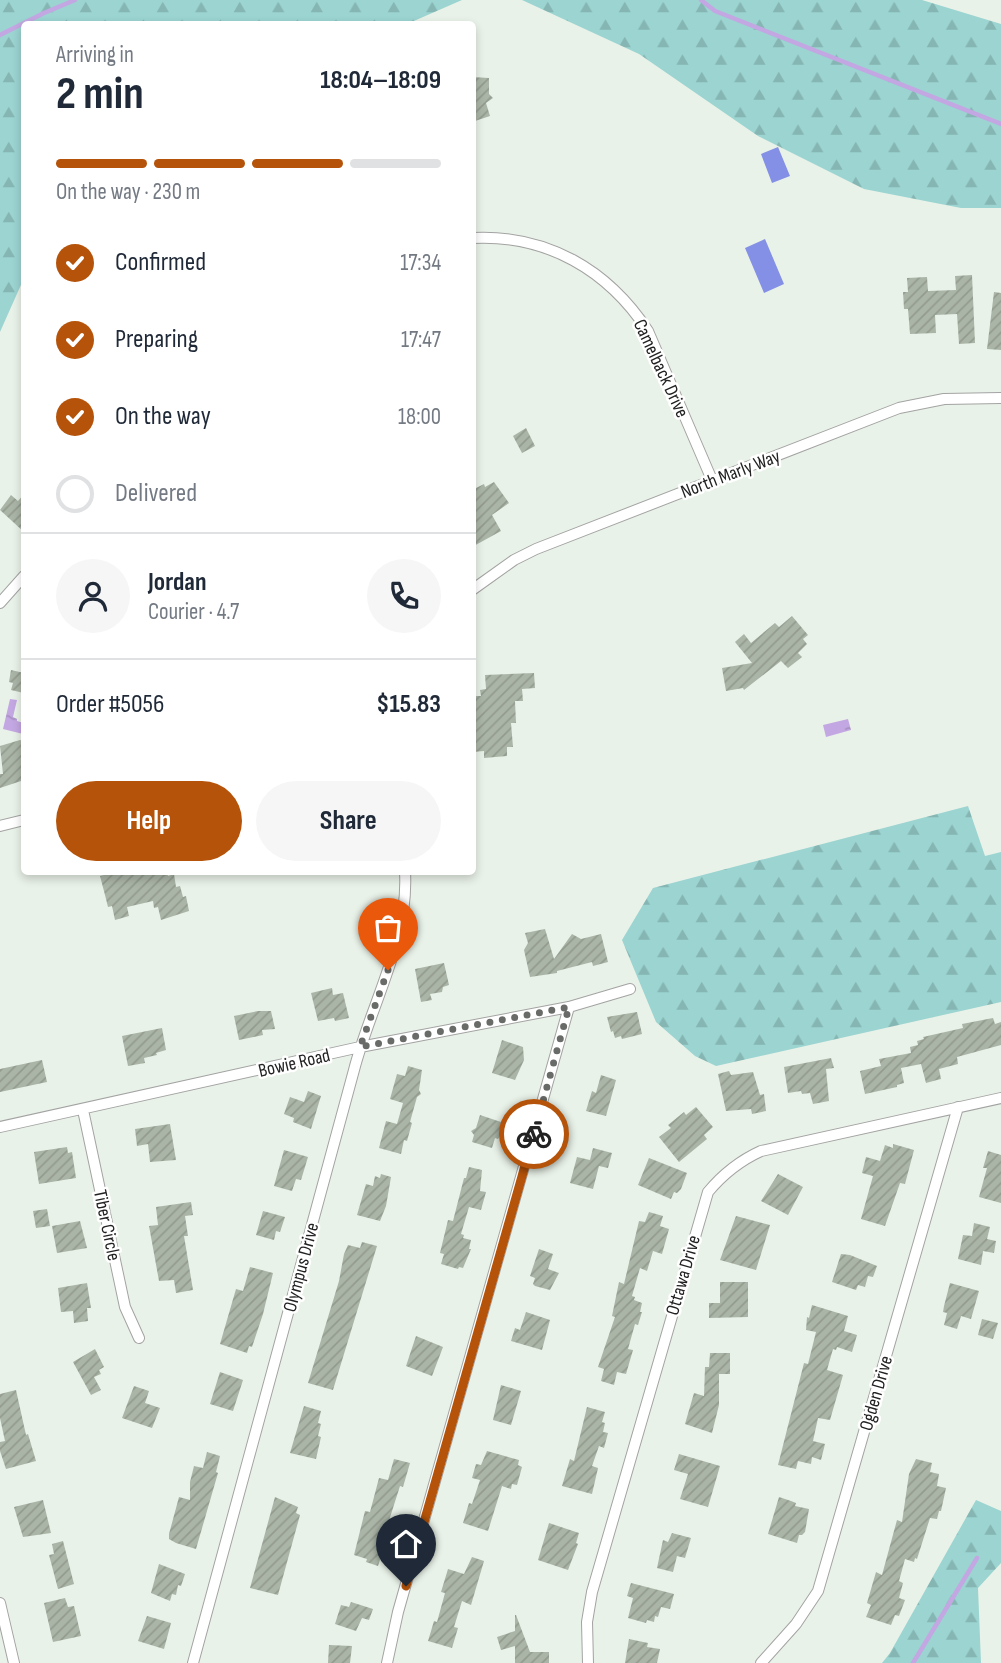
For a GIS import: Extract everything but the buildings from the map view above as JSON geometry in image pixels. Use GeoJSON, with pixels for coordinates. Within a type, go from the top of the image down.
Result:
{"type":"FeatureCollection","features":[{"type":"Feature","properties":{"kind":"street","name":"Camelback Drive"},"geometry":{"type":"LineString","coordinates":[[476,238],[508,239],[551,249],[581,263],[618,292],[648,331],[712,480]]}},
{"type":"Feature","properties":{"kind":"street","name":"North Marly Way"},"geometry":{"type":"LineString","coordinates":[[476,587],[536,548],[899,408],[944,399],[1001,398]]}},
{"type":"Feature","properties":{"kind":"street"},"geometry":{"type":"LineString","coordinates":[[0,603],[21,579]]}},
{"type":"Feature","properties":{"kind":"street"},"geometry":{"type":"LineString","coordinates":[[0,825],[21,821]]}},
{"type":"Feature","properties":{"kind":"street","name":"Olympus Drive"},"geometry":{"type":"LineString","coordinates":[[193,1663],[360,1047],[397,944],[407,893],[405,875]]}},
{"type":"Feature","properties":{"kind":"street","name":"Bowie Road"},"geometry":{"type":"LineString","coordinates":[[0,1128],[360,1047],[569,1007],[630,989]]}},
{"type":"Feature","properties":{"kind":"street"},"geometry":{"type":"LineString","coordinates":[[387,1663],[402,1598],[569,1007]]}},
{"type":"Feature","properties":{"kind":"street","name":"Ottawa Drive"},"geometry":{"type":"LineString","coordinates":[[588,1663],[587,1622],[592,1592],[708,1192],[741,1161],[761,1151],[1001,1098]]}},
{"type":"Feature","properties":{"kind":"street","name":"Ogden Drive"},"geometry":{"type":"LineString","coordinates":[[761,1663],[796,1625],[818,1591],[958,1107]]}},
{"type":"Feature","properties":{"kind":"street","name":"Tiber Circle"},"geometry":{"type":"LineString","coordinates":[[83,1110],[125,1307],[139,1338]]}},
{"type":"Feature","properties":{"kind":"street"},"geometry":{"type":"LineString","coordinates":[[0,1603],[14,1663]]}},
{"type":"Feature","properties":{"kind":"green space"},"geometry":{"type":"Polygon","coordinates":[[[0,0],[462,0],[414,21],[21,21],[21,285],[0,332],[0,0]]]}},
{"type":"Feature","properties":{"kind":"green space"},"geometry":{"type":"Polygon","coordinates":[[[522,0],[922,0],[1001,24],[1001,208],[961,208],[864,189],[758,136],[639,54],[522,0]]]}},
{"type":"Feature","properties":{"kind":"green space"},"geometry":{"type":"Polygon","coordinates":[[[968,806],[985,856],[1001,852],[1001,1002],[716,1066],[695,1056],[656,1022],[622,940],[653,888],[968,806]]]}},
{"type":"Feature","properties":{"kind":"green space"},"geometry":{"type":"Polygon","coordinates":[[[976,1500],[1001,1511],[1001,1563],[978,1588],[981,1663],[882,1663],[890,1653],[976,1500]]]}},
{"type":"Feature","properties":{"kind":"shaded area"},"geometry":{"type":"Polygon","coordinates":[[[778,147],[790,176],[772,183],[761,154],[778,147]]]}},
{"type":"Feature","properties":{"kind":"shaded area"},"geometry":{"type":"Polygon","coordinates":[[[765,239],[784,284],[764,293],[745,248],[765,239]]]}},
{"type":"Feature","properties":{"kind":"water"},"geometry":{"type":"Polygon","coordinates":[[[10,699],[17,700],[13,717],[21,722],[21,734],[3,729],[10,699]]]}},
{"type":"Feature","properties":{"kind":"water"},"geometry":{"type":"Polygon","coordinates":[[[848,719],[851,730],[826,737],[823,725],[848,719]]]}},
{"type":"Feature","properties":{"kind":"waterway"},"geometry":{"type":"LineString","coordinates":[[28,21],[75,0]]}},
{"type":"Feature","properties":{"kind":"waterway"},"geometry":{"type":"LineString","coordinates":[[701,0],[715,11],[1001,124]]}},
{"type":"Feature","properties":{"kind":"waterway"},"geometry":{"type":"LineString","coordinates":[[0,35],[21,24]]}},
{"type":"Feature","properties":{"kind":"waterway"},"geometry":{"type":"LineString","coordinates":[[913,1663],[977,1558]]}},
{"type":"Feature","properties":{"kind":"way so far"},"geometry":{"type":"LineString","coordinates":[[388,970],[360,1047],[569,1007],[534,1134]]}},
{"type":"Feature","properties":{"kind":"route"},"geometry":{"type":"LineString","coordinates":[[406,1586],[534,1134]]}}]}
